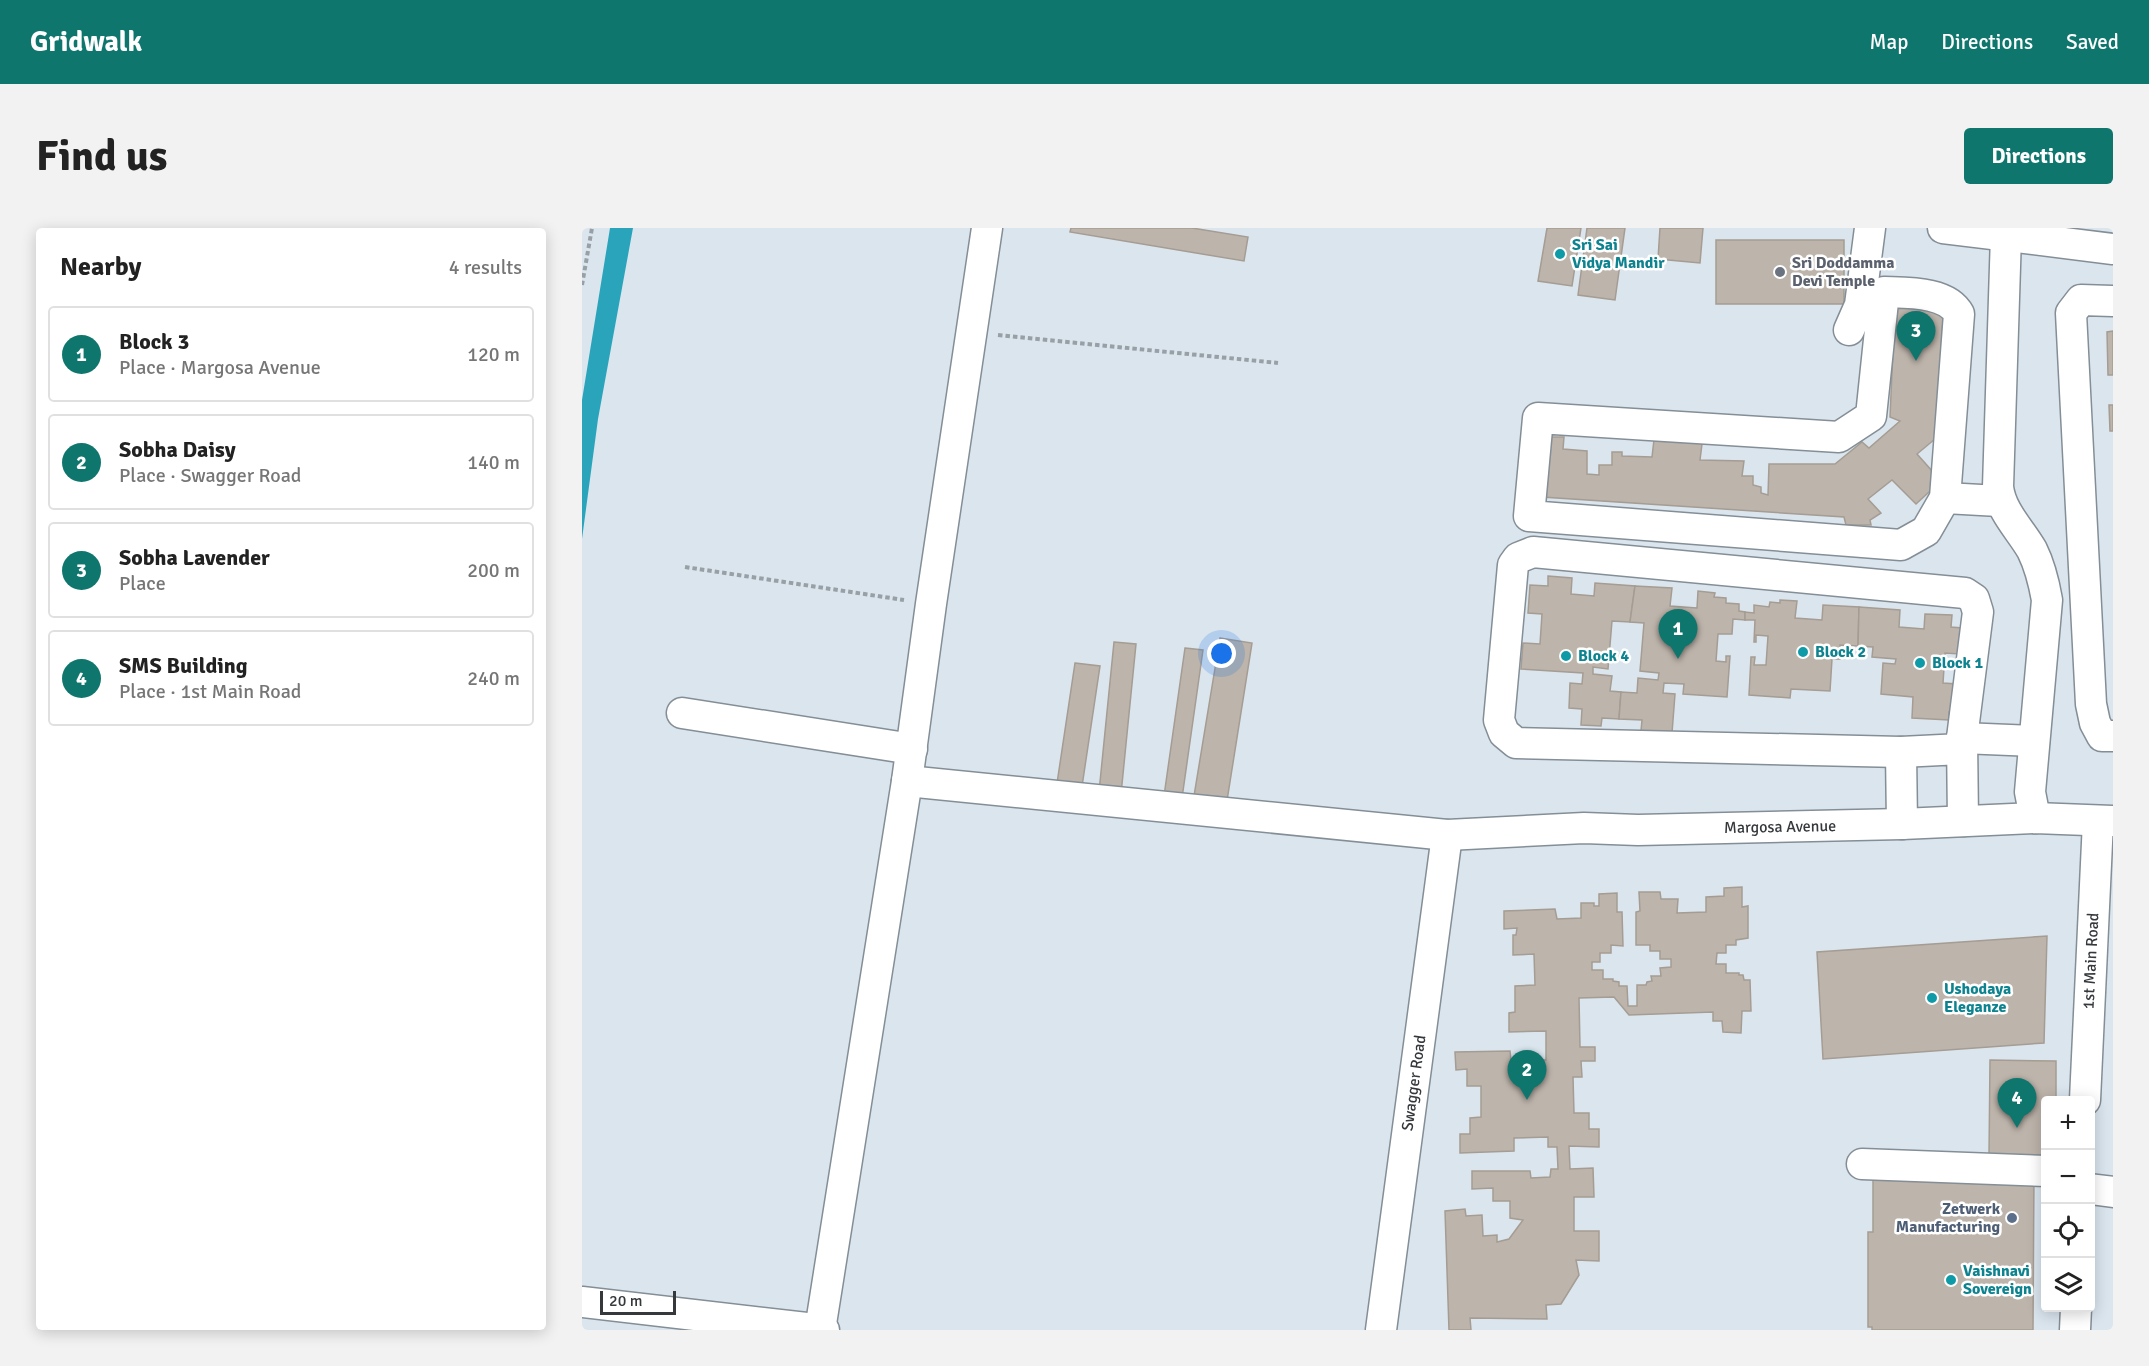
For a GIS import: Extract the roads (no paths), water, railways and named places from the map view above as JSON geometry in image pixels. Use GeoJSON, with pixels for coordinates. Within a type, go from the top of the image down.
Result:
{"type":"FeatureCollection","features":[{"type":"Feature","properties":{"kind":"street"},"geometry":{"type":"LineString","coordinates":[[582,1302],[822,1330],[912,749],[970,333],[987,228]]}},
{"type":"Feature","properties":{"kind":"street"},"geometry":{"type":"LineString","coordinates":[[1849,330],[1860,305],[1870,228]]}},
{"type":"Feature","properties":{"kind":"street"},"geometry":{"type":"LineString","coordinates":[[1943,228],[2113,249]]}},
{"type":"Feature","properties":{"kind":"street"},"geometry":{"type":"LineString","coordinates":[[2006,235],[1999,501],[2032,550],[2041,572],[2047,600],[2030,792],[2035,818]]}},
{"type":"Feature","properties":{"kind":"street"},"geometry":{"type":"LineString","coordinates":[[1884,292],[1929,295],[1956,309],[1959,314],[1945,498],[1926,531],[1901,545],[1529,516],[1538,418],[1839,437],[1871,416],[1884,292]]}},
{"type":"Feature","properties":{"kind":"street"},"geometry":{"type":"LineString","coordinates":[[2113,300],[2081,300],[2071,313],[2091,704],[2095,723],[2102,736],[2113,736]]}},
{"type":"Feature","properties":{"kind":"street"},"geometry":{"type":"LineString","coordinates":[[1945,498],[1999,501]]}},
{"type":"Feature","properties":{"kind":"street"},"geometry":{"type":"LineString","coordinates":[[1963,821],[1962,743],[1978,612],[1974,599],[1965,593],[1533,552],[1518,558],[1513,565],[1499,720],[1504,733],[1516,743],[1901,752],[1962,743],[2034,741]]}},
{"type":"Feature","properties":{"kind":"street"},"geometry":{"type":"LineString","coordinates":[[682,713],[912,749]]}},
{"type":"Feature","properties":{"kind":"street"},"geometry":{"type":"LineString","coordinates":[[1901,752],[1902,824]]}},
{"type":"Feature","properties":{"kind":"street","name":"Margosa Avenue"},"geometry":{"type":"LineString","coordinates":[[907,781],[1447,835],[1584,828],[1638,830],[1902,824],[2035,818],[2105,821]]}},
{"type":"Feature","properties":{"kind":"street","name":"1st Main Road"},"geometry":{"type":"LineString","coordinates":[[2085,1096],[2105,821]]}},
{"type":"Feature","properties":{"kind":"street","name":"Swagger Road"},"geometry":{"type":"LineString","coordinates":[[1381,1330],[1447,835]]}},
{"type":"Feature","properties":{"kind":"street"},"geometry":{"type":"LineString","coordinates":[[1862,1164],[2041,1171]]}},
{"type":"Feature","properties":{"kind":"street"},"geometry":{"type":"LineString","coordinates":[[2095,1190],[2113,1192]]}},
{"type":"Feature","properties":{"kind":"street"},"geometry":{"type":"LineString","coordinates":[[2075,1330],[2076,1312]]}},
{"type":"Feature","properties":{"kind":"water"},"geometry":{"type":"Polygon","coordinates":[[[610,228],[633,228],[598,419],[582,539],[582,400],[610,228]]]}},
{"type":"Feature","properties":{"kind":"place","name":"Sri Sai Vidya Mandir"},"geometry":{"type":"Point","coordinates":[1560,254]}},
{"type":"Feature","properties":{"kind":"place","name":"Sri Doddamma Devi Temple"},"geometry":{"type":"Point","coordinates":[1780,272]}},
{"type":"Feature","properties":{"kind":"place","name":"Sobha Lavender"},"geometry":{"type":"Point","coordinates":[1916,361]}},
{"type":"Feature","properties":{"kind":"place","name":"Block 2"},"geometry":{"type":"Point","coordinates":[1803,652]}},
{"type":"Feature","properties":{"kind":"place","name":"Block 4"},"geometry":{"type":"Point","coordinates":[1566,656]}},
{"type":"Feature","properties":{"kind":"place","name":"Block 3"},"geometry":{"type":"Point","coordinates":[1678,659]}},
{"type":"Feature","properties":{"kind":"place","name":"Block 1"},"geometry":{"type":"Point","coordinates":[1920,663]}},
{"type":"Feature","properties":{"kind":"place","name":"Ushodaya Eleganze"},"geometry":{"type":"Point","coordinates":[1932,998]}},
{"type":"Feature","properties":{"kind":"place","name":"Sobha Daisy"},"geometry":{"type":"Point","coordinates":[1527,1100]}},
{"type":"Feature","properties":{"kind":"place","name":"SMS Building"},"geometry":{"type":"Point","coordinates":[2017,1128]}},
{"type":"Feature","properties":{"kind":"place","name":"Zetwerk Manufacturing"},"geometry":{"type":"Point","coordinates":[2012,1218]}},
{"type":"Feature","properties":{"kind":"place","name":"Vaishnavi Sovereign"},"geometry":{"type":"Point","coordinates":[1951,1280]}}]}
